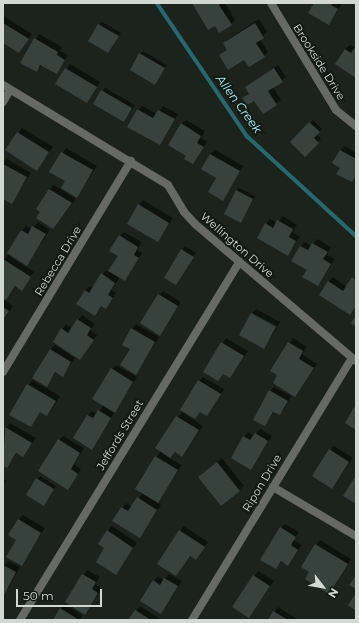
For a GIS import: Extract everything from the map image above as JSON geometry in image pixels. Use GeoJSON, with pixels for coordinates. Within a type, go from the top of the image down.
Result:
{"type":"FeatureCollection","features":[{"type":"Feature","properties":{"kind":"street","name":"Brookside Drive"},"geometry":{"type":"LineString","coordinates":[[275,5],[336,110],[356,126]]}},
{"type":"Feature","properties":{"kind":"street"},"geometry":{"type":"LineString","coordinates":[[3,102],[7,88]]}},
{"type":"Feature","properties":{"kind":"street","name":"Wellington Drive"},"geometry":{"type":"LineString","coordinates":[[7,88],[131,161],[168,185],[195,224],[354,359]]}},
{"type":"Feature","properties":{"kind":"street","name":"Rebecca Drive"},"geometry":{"type":"LineString","coordinates":[[3,372],[131,161]]}},
{"type":"Feature","properties":{"kind":"street","name":"Jeffords Street"},"geometry":{"type":"LineString","coordinates":[[20,620],[239,262]]}},
{"type":"Feature","properties":{"kind":"street","name":"Ripon Drive"},"geometry":{"type":"LineString","coordinates":[[195,619],[273,487],[354,359]]}},
{"type":"Feature","properties":{"kind":"street"},"geometry":{"type":"LineString","coordinates":[[273,487],[356,536]]}},
{"type":"Feature","properties":{"kind":"building"},"geometry":{"type":"Polygon","coordinates":[[[192,3],[222,3],[219,5],[232,25],[219,33],[215,26],[208,30],[192,3]]]}},
{"type":"Feature","properties":{"kind":"building"},"geometry":{"type":"Polygon","coordinates":[[[314,3],[333,3],[331,5],[338,9],[329,25],[308,13],[314,3]]]}},
{"type":"Feature","properties":{"kind":"building"},"geometry":{"type":"Polygon","coordinates":[[[3,23],[29,39],[19,53],[3,43],[3,23]]]}},
{"type":"Feature","properties":{"kind":"building"},"geometry":{"type":"Polygon","coordinates":[[[255,23],[264,38],[256,43],[265,57],[249,67],[244,60],[228,70],[219,55],[227,50],[223,43],[255,23]]]}},
{"type":"Feature","properties":{"kind":"building"},"geometry":{"type":"Polygon","coordinates":[[[98,24],[119,36],[108,53],[88,41],[98,24]]]}},
{"type":"Feature","properties":{"kind":"building"},"geometry":{"type":"Polygon","coordinates":[[[34,38],[58,52],[57,55],[65,60],[57,74],[40,65],[37,72],[20,63],[34,38]]]}},
{"type":"Feature","properties":{"kind":"building"},"geometry":{"type":"Polygon","coordinates":[[[356,46],[356,78],[335,64],[345,49],[351,53],[356,46]]]}},
{"type":"Feature","properties":{"kind":"building"},"geometry":{"type":"Polygon","coordinates":[[[139,53],[165,68],[155,85],[130,70],[139,53]]]}},
{"type":"Feature","properties":{"kind":"building"},"geometry":{"type":"Polygon","coordinates":[[[65,68],[97,87],[87,103],[55,84],[65,68]]]}},
{"type":"Feature","properties":{"kind":"building"},"geometry":{"type":"Polygon","coordinates":[[[274,68],[283,82],[268,91],[277,105],[263,114],[254,101],[247,105],[242,98],[249,94],[245,87],[274,68]]]}},
{"type":"Feature","properties":{"kind":"building"},"geometry":{"type":"Polygon","coordinates":[[[101,90],[132,108],[124,122],[93,104],[101,90]]]}},
{"type":"Feature","properties":{"kind":"building"},"geometry":{"type":"Polygon","coordinates":[[[137,109],[153,118],[158,110],[175,119],[160,145],[127,127],[137,109]]]}},
{"type":"Feature","properties":{"kind":"building"},"geometry":{"type":"Polygon","coordinates":[[[309,122],[320,132],[314,138],[319,143],[305,157],[290,142],[309,122]]]}},
{"type":"Feature","properties":{"kind":"building"},"geometry":{"type":"Polygon","coordinates":[[[181,123],[201,136],[197,143],[204,147],[193,164],[184,159],[186,156],[168,145],[181,123]]]}},
{"type":"Feature","properties":{"kind":"building"},"geometry":{"type":"Polygon","coordinates":[[[17,132],[49,152],[37,171],[5,150],[17,132]]]}},
{"type":"Feature","properties":{"kind":"building"},"geometry":{"type":"Polygon","coordinates":[[[340,150],[356,159],[356,176],[352,182],[336,174],[340,168],[332,163],[340,150]]]}},
{"type":"Feature","properties":{"kind":"building"},"geometry":{"type":"Polygon","coordinates":[[[61,152],[93,170],[77,198],[61,188],[65,181],[49,172],[61,152]]]}},
{"type":"Feature","properties":{"kind":"building"},"geometry":{"type":"Polygon","coordinates":[[[210,154],[240,171],[223,201],[208,192],[216,178],[201,169],[210,154]]]}},
{"type":"Feature","properties":{"kind":"building"},"geometry":{"type":"Polygon","coordinates":[[[3,164],[27,177],[12,204],[3,199],[3,164]]]}},
{"type":"Feature","properties":{"kind":"building"},"geometry":{"type":"Polygon","coordinates":[[[49,189],[72,203],[53,229],[36,218],[40,212],[36,209],[49,189]]]}},
{"type":"Feature","properties":{"kind":"building"},"geometry":{"type":"Polygon","coordinates":[[[236,190],[253,199],[241,223],[224,214],[236,190]]]}},
{"type":"Feature","properties":{"kind":"building"},"geometry":{"type":"Polygon","coordinates":[[[138,204],[169,223],[158,242],[127,224],[138,204]]]}},
{"type":"Feature","properties":{"kind":"building"},"geometry":{"type":"Polygon","coordinates":[[[277,220],[293,229],[289,237],[296,241],[288,256],[257,238],[265,223],[273,228],[277,220]]]}},
{"type":"Feature","properties":{"kind":"building"},"geometry":{"type":"Polygon","coordinates":[[[32,226],[46,234],[27,266],[7,253],[21,230],[28,234],[32,226]]]}},
{"type":"Feature","properties":{"kind":"building"},"geometry":{"type":"Polygon","coordinates":[[[119,235],[138,247],[134,255],[139,258],[125,281],[108,271],[118,256],[109,251],[119,235]]]}},
{"type":"Feature","properties":{"kind":"building"},"geometry":{"type":"Polygon","coordinates":[[[312,243],[328,252],[323,259],[331,264],[318,286],[302,277],[307,270],[291,261],[300,246],[308,250],[312,243]]]}},
{"type":"Feature","properties":{"kind":"building"},"geometry":{"type":"Polygon","coordinates":[[[181,249],[194,257],[176,285],[164,278],[181,249]]]}},
{"type":"Feature","properties":{"kind":"building"},"geometry":{"type":"Polygon","coordinates":[[[3,259],[31,277],[22,291],[15,286],[6,300],[3,298],[3,259]]]}},
{"type":"Feature","properties":{"kind":"building"},"geometry":{"type":"Polygon","coordinates":[[[101,273],[115,283],[108,295],[113,298],[106,309],[101,306],[95,316],[76,304],[85,290],[89,293],[101,273]]]}},
{"type":"Feature","properties":{"kind":"building"},"geometry":{"type":"Polygon","coordinates":[[[352,277],[356,280],[356,306],[350,315],[319,295],[328,281],[343,291],[352,277]]]}},
{"type":"Feature","properties":{"kind":"building"},"geometry":{"type":"Polygon","coordinates":[[[158,294],[178,306],[160,336],[140,323],[158,294]]]}},
{"type":"Feature","properties":{"kind":"building"},"geometry":{"type":"Polygon","coordinates":[[[3,307],[9,311],[3,320],[3,307]]]}},
{"type":"Feature","properties":{"kind":"building"},"geometry":{"type":"Polygon","coordinates":[[[251,313],[276,327],[264,349],[239,335],[251,313]]]}},
{"type":"Feature","properties":{"kind":"building"},"geometry":{"type":"Polygon","coordinates":[[[356,315],[356,327],[351,323],[356,315]]]}},
{"type":"Feature","properties":{"kind":"building"},"geometry":{"type":"Polygon","coordinates":[[[77,319],[91,328],[87,335],[94,340],[80,360],[53,342],[61,328],[68,333],[77,319]]]}},
{"type":"Feature","properties":{"kind":"building"},"geometry":{"type":"Polygon","coordinates":[[[131,328],[155,342],[136,375],[120,365],[130,349],[122,345],[131,328]]]}},
{"type":"Feature","properties":{"kind":"building"},"geometry":{"type":"Polygon","coordinates":[[[221,342],[244,356],[230,378],[223,374],[218,381],[203,372],[221,342]]]}},
{"type":"Feature","properties":{"kind":"building"},"geometry":{"type":"Polygon","coordinates":[[[288,342],[303,351],[299,359],[314,368],[295,397],[273,383],[277,375],[270,371],[288,342]]]}},
{"type":"Feature","properties":{"kind":"building"},"geometry":{"type":"Polygon","coordinates":[[[50,349],[71,362],[63,377],[55,372],[47,387],[32,378],[50,349]]]}},
{"type":"Feature","properties":{"kind":"building"},"geometry":{"type":"Polygon","coordinates":[[[111,368],[133,382],[115,413],[92,399],[111,368]]]}},
{"type":"Feature","properties":{"kind":"building"},"geometry":{"type":"Polygon","coordinates":[[[198,380],[221,394],[207,416],[200,412],[195,419],[180,410],[198,380]]]}},
{"type":"Feature","properties":{"kind":"building"},"geometry":{"type":"Polygon","coordinates":[[[27,384],[56,401],[47,416],[40,412],[31,427],[9,415],[27,384]]]}},
{"type":"Feature","properties":{"kind":"building"},"geometry":{"type":"Polygon","coordinates":[[[269,390],[288,401],[280,415],[273,412],[265,426],[253,420],[269,390]]]}},
{"type":"Feature","properties":{"kind":"building"},"geometry":{"type":"Polygon","coordinates":[[[356,404],[356,430],[345,423],[356,404]]]}},
{"type":"Feature","properties":{"kind":"building"},"geometry":{"type":"Polygon","coordinates":[[[98,410],[111,418],[92,450],[73,438],[87,415],[93,418],[98,410]]]}},
{"type":"Feature","properties":{"kind":"building"},"geometry":{"type":"Polygon","coordinates":[[[176,416],[199,430],[182,457],[175,452],[170,458],[155,448],[176,416]]]}},
{"type":"Feature","properties":{"kind":"building"},"geometry":{"type":"Polygon","coordinates":[[[5,427],[32,443],[23,457],[16,453],[7,468],[3,466],[5,427]]]}},
{"type":"Feature","properties":{"kind":"building"},"geometry":{"type":"Polygon","coordinates":[[[255,433],[268,441],[251,470],[231,458],[243,436],[250,440],[255,433]]]}},
{"type":"Feature","properties":{"kind":"building"},"geometry":{"type":"Polygon","coordinates":[[[58,439],[80,453],[71,469],[78,474],[68,490],[38,471],[58,439]]]}},
{"type":"Feature","properties":{"kind":"building"},"geometry":{"type":"Polygon","coordinates":[[[329,449],[349,462],[332,489],[312,476],[329,449]]]}},
{"type":"Feature","properties":{"kind":"building"},"geometry":{"type":"Polygon","coordinates":[[[155,456],[178,470],[158,503],[135,489],[155,456]]]}},
{"type":"Feature","properties":{"kind":"building"},"geometry":{"type":"Polygon","coordinates":[[[217,462],[240,491],[221,506],[198,477],[217,462]]]}},
{"type":"Feature","properties":{"kind":"building"},"geometry":{"type":"Polygon","coordinates":[[[356,475],[356,504],[343,496],[356,475]]]}},
{"type":"Feature","properties":{"kind":"building"},"geometry":{"type":"Polygon","coordinates":[[[36,478],[54,489],[44,506],[26,495],[36,478]]]}},
{"type":"Feature","properties":{"kind":"building"},"geometry":{"type":"Polygon","coordinates":[[[137,497],[157,510],[140,538],[112,521],[121,507],[128,511],[137,497]]]}},
{"type":"Feature","properties":{"kind":"building"},"geometry":{"type":"Polygon","coordinates":[[[18,519],[41,533],[22,566],[6,557],[16,540],[8,535],[18,519]]]}},
{"type":"Feature","properties":{"kind":"building"},"geometry":{"type":"Polygon","coordinates":[[[280,527],[296,537],[291,545],[298,550],[288,566],[281,561],[276,569],[260,560],[280,527]]]}},
{"type":"Feature","properties":{"kind":"building"},"geometry":{"type":"Polygon","coordinates":[[[107,530],[133,548],[116,575],[96,562],[104,548],[98,544],[107,530]]]}},
{"type":"Feature","properties":{"kind":"building"},"geometry":{"type":"Polygon","coordinates":[[[179,530],[205,547],[196,560],[190,556],[176,576],[157,564],[179,530]]]}},
{"type":"Feature","properties":{"kind":"building"},"geometry":{"type":"Polygon","coordinates":[[[315,544],[348,564],[329,594],[305,579],[309,572],[301,567],[315,544]]]}},
{"type":"Feature","properties":{"kind":"building"},"geometry":{"type":"Polygon","coordinates":[[[3,565],[16,572],[3,597],[3,565]]]}},
{"type":"Feature","properties":{"kind":"building"},"geometry":{"type":"Polygon","coordinates":[[[82,574],[96,582],[92,589],[98,593],[85,615],[65,602],[82,574]]]}},
{"type":"Feature","properties":{"kind":"building"},"geometry":{"type":"Polygon","coordinates":[[[253,575],[270,586],[249,618],[232,607],[253,575]]]}},
{"type":"Feature","properties":{"kind":"building"},"geometry":{"type":"Polygon","coordinates":[[[356,575],[356,589],[349,585],[356,575]]]}},
{"type":"Feature","properties":{"kind":"building"},"geometry":{"type":"Polygon","coordinates":[[[164,578],[178,586],[161,614],[140,601],[153,580],[160,585],[164,578]]]}},
{"type":"Feature","properties":{"kind":"building"},"geometry":{"type":"Polygon","coordinates":[[[356,593],[356,611],[348,605],[356,593]]]}},
{"type":"Feature","properties":{"kind":"building"},"geometry":{"type":"Polygon","coordinates":[[[60,608],[79,620],[53,620],[60,608]]]}},
{"type":"Feature","properties":{"kind":"building"},"geometry":{"type":"Polygon","coordinates":[[[135,610],[151,620],[128,620],[135,610]]]}},
{"type":"Feature","properties":{"kind":"building"},"geometry":{"type":"Polygon","coordinates":[[[273,611],[288,620],[268,620],[273,611]]]}},
{"type":"Feature","properties":{"kind":"waterway","name":"Allen Creek"},"geometry":{"type":"LineString","coordinates":[[157,3],[247,136],[356,236]]}}]}
